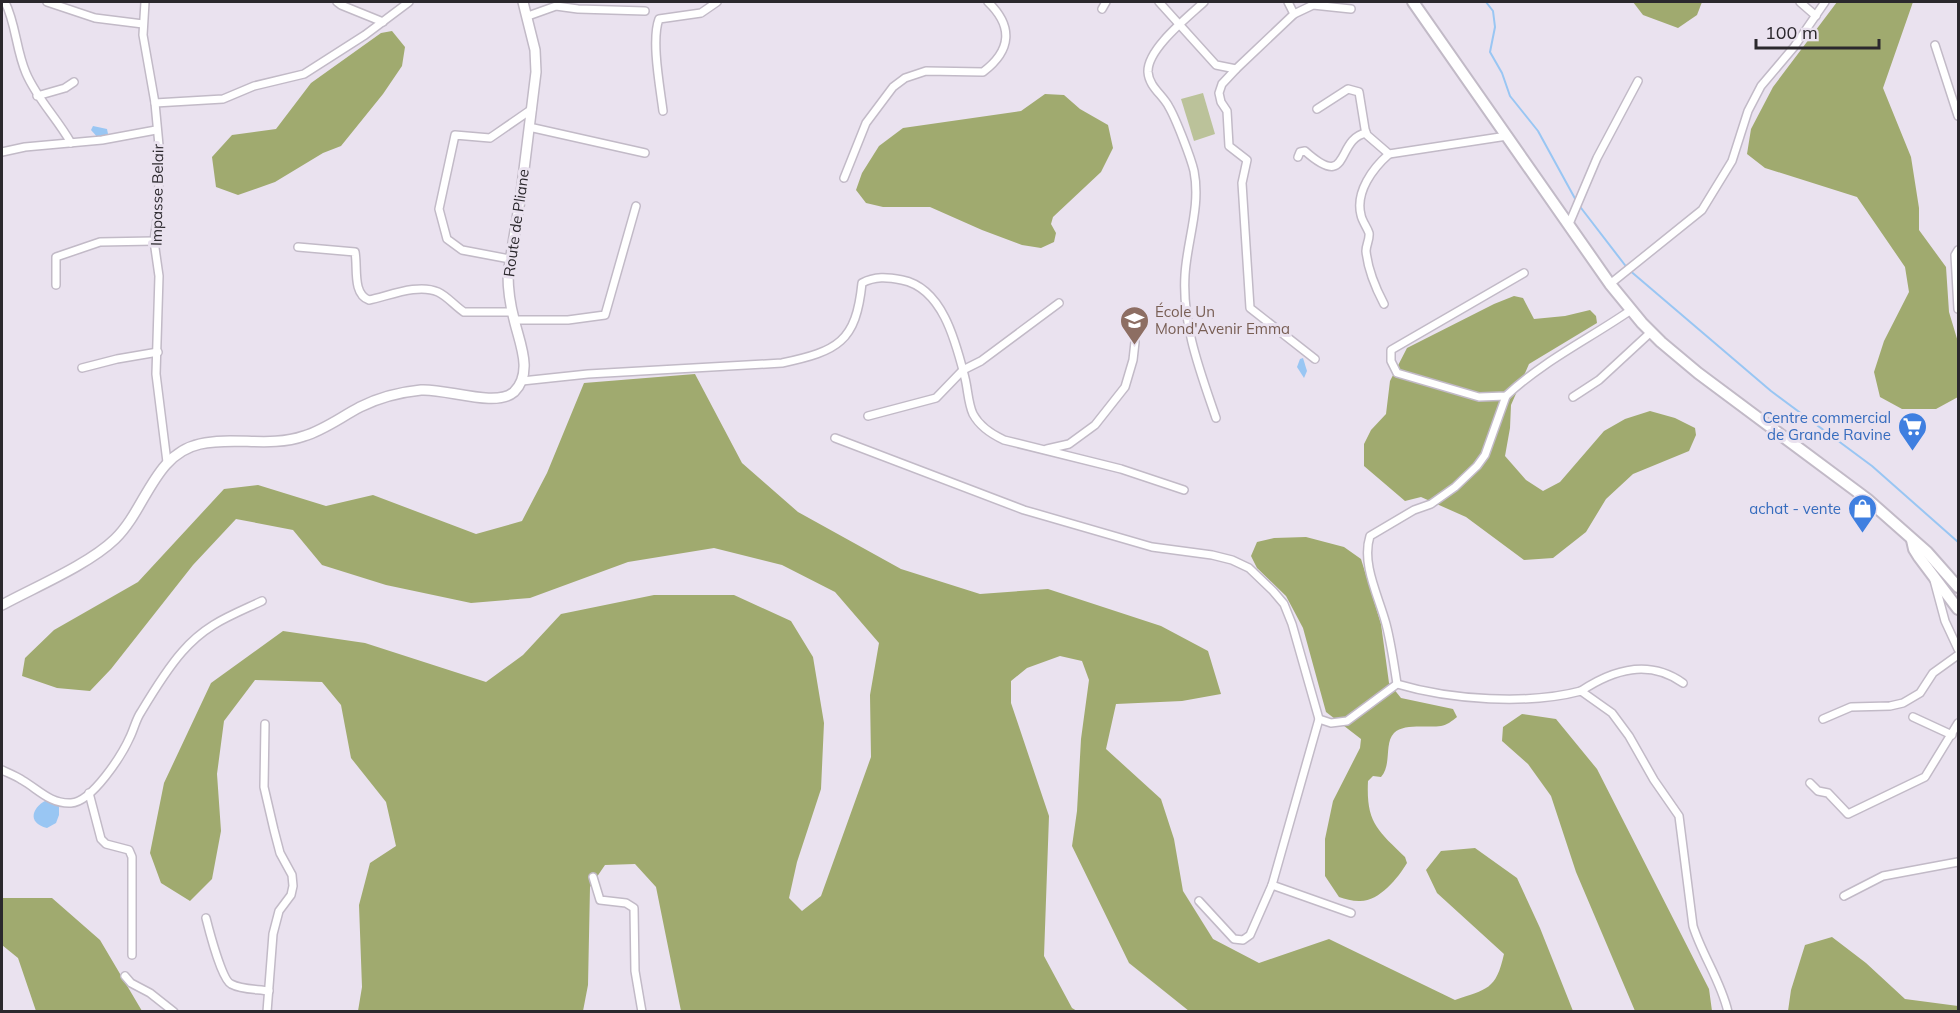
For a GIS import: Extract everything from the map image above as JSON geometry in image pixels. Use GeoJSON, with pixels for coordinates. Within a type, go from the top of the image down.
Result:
{"type":"FeatureCollection","features":[{"type":"Feature","properties":{"kind":"main road"},"geometry":{"type":"LineString","coordinates":[[1413,2],[1630,310],[1651,332],[1698,373],[1867,499],[1927,552],[1959,587]]}},
{"type":"Feature","properties":{"kind":"main road"},"geometry":{"type":"LineString","coordinates":[[1912,540],[1914,549],[1959,609]]}},
{"type":"Feature","properties":{"kind":"street"},"geometry":{"type":"LineString","coordinates":[[5,2],[11,14],[25,72],[37,96],[61,126],[71,143]]}},
{"type":"Feature","properties":{"kind":"street"},"geometry":{"type":"LineString","coordinates":[[47,2],[95,18],[143,24]]}},
{"type":"Feature","properties":{"kind":"street","name":"Impasse Belair"},"geometry":{"type":"LineString","coordinates":[[145,2],[143,24],[155,103],[160,156],[158,212],[154,241],[159,276],[156,374],[167,462]]}},
{"type":"Feature","properties":{"kind":"street"},"geometry":{"type":"LineString","coordinates":[[337,2],[383,22]]}},
{"type":"Feature","properties":{"kind":"street"},"geometry":{"type":"LineString","coordinates":[[155,103],[223,99],[254,86],[312,71],[409,2]]}},
{"type":"Feature","properties":{"kind":"street","name":"Route de Pliane"},"geometry":{"type":"LineString","coordinates":[[522,381],[525,370],[522,349],[508,287],[532,109],[536,61],[528,16],[523,2]]}},
{"type":"Feature","properties":{"kind":"street"},"geometry":{"type":"LineString","coordinates":[[663,111],[656,26],[659,19],[701,13],[717,2]]}},
{"type":"Feature","properties":{"kind":"street"},"geometry":{"type":"LineString","coordinates":[[844,178],[866,123],[893,87],[905,78],[926,71],[983,72],[1001,55],[1005,46],[1006,29],[1000,14],[988,2]]}},
{"type":"Feature","properties":{"kind":"street"},"geometry":{"type":"LineString","coordinates":[[1102,9],[1106,2]]}},
{"type":"Feature","properties":{"kind":"street"},"geometry":{"type":"LineString","coordinates":[[1159,2],[1216,65],[1236,69]]}},
{"type":"Feature","properties":{"kind":"street"},"geometry":{"type":"LineString","coordinates":[[1204,2],[1167,36],[1151,58],[1148,72],[1154,88],[1168,105],[1194,170],[1197,206],[1186,261],[1185,309],[1193,349],[1216,418]]}},
{"type":"Feature","properties":{"kind":"street"},"geometry":{"type":"LineString","coordinates":[[1288,2],[1294,14]]}},
{"type":"Feature","properties":{"kind":"street"},"geometry":{"type":"LineString","coordinates":[[1800,2],[1816,16]]}},
{"type":"Feature","properties":{"kind":"street"},"geometry":{"type":"LineString","coordinates":[[1610,284],[1702,210],[1732,161],[1748,111],[1761,86],[1794,47],[1825,2]]}},
{"type":"Feature","properties":{"kind":"street"},"geometry":{"type":"LineString","coordinates":[[1315,359],[1250,308],[1242,183],[1247,160],[1229,146],[1227,111],[1221,102],[1219,93],[1222,84],[1236,69],[1294,14],[1313,5],[1351,9]]}},
{"type":"Feature","properties":{"kind":"street"},"geometry":{"type":"LineString","coordinates":[[528,16],[556,6],[645,11]]}},
{"type":"Feature","properties":{"kind":"street"},"geometry":{"type":"LineString","coordinates":[[1935,45],[1959,116]]}},
{"type":"Feature","properties":{"kind":"street"},"geometry":{"type":"LineString","coordinates":[[1569,224],[1597,158],[1638,81]]}},
{"type":"Feature","properties":{"kind":"street"},"geometry":{"type":"LineString","coordinates":[[37,96],[65,88],[74,82]]}},
{"type":"Feature","properties":{"kind":"street"},"geometry":{"type":"LineString","coordinates":[[1317,109],[1348,89],[1356,90],[1359,92],[1366,133],[1389,154]]}},
{"type":"Feature","properties":{"kind":"street"},"geometry":{"type":"LineString","coordinates":[[510,259],[462,250],[447,239],[439,209],[455,135],[490,138],[532,109]]}},
{"type":"Feature","properties":{"kind":"street"},"geometry":{"type":"LineString","coordinates":[[529,127],[645,153]]}},
{"type":"Feature","properties":{"kind":"street"},"geometry":{"type":"LineString","coordinates":[[2,152],[25,147],[102,140],[156,130]]}},
{"type":"Feature","properties":{"kind":"street"},"geometry":{"type":"LineString","coordinates":[[1298,157],[1300,152],[1305,151],[1323,166],[1337,165],[1354,138],[1358,134],[1366,133]]}},
{"type":"Feature","properties":{"kind":"street"},"geometry":{"type":"LineString","coordinates":[[1384,304],[1372,281],[1366,255],[1369,232],[1361,217],[1359,206],[1362,192],[1377,165],[1389,154],[1507,136]]}},
{"type":"Feature","properties":{"kind":"street"},"geometry":{"type":"LineString","coordinates":[[298,247],[355,252],[358,291],[369,300],[416,290],[429,290],[440,292],[464,312],[568,320],[605,315],[636,206]]}},
{"type":"Feature","properties":{"kind":"street"},"geometry":{"type":"LineString","coordinates":[[56,285],[57,257],[100,242],[154,241]]}},
{"type":"Feature","properties":{"kind":"street"},"geometry":{"type":"LineString","coordinates":[[1959,250],[1955,255],[1959,309]]}},
{"type":"Feature","properties":{"kind":"street"},"geometry":{"type":"LineString","coordinates":[[1506,396],[1479,397],[1397,372],[1391,361],[1391,350],[1524,273]]}},
{"type":"Feature","properties":{"kind":"street"},"geometry":{"type":"LineString","coordinates":[[2,605],[91,558],[115,539],[136,515],[167,462],[184,450],[201,444],[280,442],[304,436],[362,406],[421,390],[500,399],[511,394],[522,381],[588,374],[782,363],[811,357],[832,349],[847,336],[860,307],[862,283],[873,277],[911,282],[926,290],[942,313],[956,343],[971,408],[983,427],[990,433],[1004,440],[1121,469],[1184,490]]}},
{"type":"Feature","properties":{"kind":"street"},"geometry":{"type":"LineString","coordinates":[[868,416],[936,398],[963,370],[981,361],[1059,303]]}},
{"type":"Feature","properties":{"kind":"street"},"geometry":{"type":"LineString","coordinates":[[1397,684],[1386,625],[1370,569],[1367,544],[1370,536],[1414,510],[1431,504],[1455,487],[1485,456],[1506,396],[1525,378],[1601,331],[1630,310]]}},
{"type":"Feature","properties":{"kind":"street"},"geometry":{"type":"LineString","coordinates":[[1573,397],[1599,380],[1651,332]]}},
{"type":"Feature","properties":{"kind":"street"},"geometry":{"type":"LineString","coordinates":[[1044,450],[1069,444],[1095,425],[1125,387],[1135,342]]}},
{"type":"Feature","properties":{"kind":"street"},"geometry":{"type":"LineString","coordinates":[[82,368],[158,352]]}},
{"type":"Feature","properties":{"kind":"street"},"geometry":{"type":"LineString","coordinates":[[835,438],[1024,510],[1152,547],[1232,560],[1249,568],[1284,604],[1292,624],[1319,719],[1272,885],[1250,935],[1243,940],[1234,939],[1199,901]]}},
{"type":"Feature","properties":{"kind":"street"},"geometry":{"type":"LineString","coordinates":[[1933,574],[1945,621],[1959,649]]}},
{"type":"Feature","properties":{"kind":"street"},"geometry":{"type":"LineString","coordinates":[[2,770],[23,780],[39,793],[57,801],[73,803],[89,792],[117,760],[131,736],[140,713],[181,653],[212,624],[262,601]]}},
{"type":"Feature","properties":{"kind":"street"},"geometry":{"type":"LineString","coordinates":[[1823,719],[1851,707],[1890,706],[1903,703],[1920,693],[1934,673],[1959,655]]}},
{"type":"Feature","properties":{"kind":"street"},"geometry":{"type":"LineString","coordinates":[[1319,719],[1331,723],[1347,721],[1397,684],[1456,696],[1520,699],[1564,696],[1581,691],[1605,677],[1639,669],[1663,671],[1683,683]]}},
{"type":"Feature","properties":{"kind":"street"},"geometry":{"type":"LineString","coordinates":[[1581,691],[1612,713],[1679,816],[1693,926],[1697,940],[1725,998],[1728,1011]]}},
{"type":"Feature","properties":{"kind":"street"},"geometry":{"type":"LineString","coordinates":[[1913,717],[1952,735]]}},
{"type":"Feature","properties":{"kind":"street"},"geometry":{"type":"LineString","coordinates":[[1810,783],[1818,791],[1828,793],[1848,814],[1925,777],[1959,723]]}},
{"type":"Feature","properties":{"kind":"street"},"geometry":{"type":"LineString","coordinates":[[265,724],[264,787],[280,853],[292,875],[293,886],[291,895],[279,912],[273,934],[267,1011]]}},
{"type":"Feature","properties":{"kind":"street"},"geometry":{"type":"LineString","coordinates":[[89,792],[101,839],[106,844],[129,850],[132,856],[132,956]]}},
{"type":"Feature","properties":{"kind":"street"},"geometry":{"type":"LineString","coordinates":[[1844,896],[1883,876],[1959,862]]}},
{"type":"Feature","properties":{"kind":"street"},"geometry":{"type":"LineString","coordinates":[[593,877],[600,900],[626,903],[634,908],[635,970],[642,1011]]}},
{"type":"Feature","properties":{"kind":"street"},"geometry":{"type":"LineString","coordinates":[[1272,885],[1351,913]]}},
{"type":"Feature","properties":{"kind":"street"},"geometry":{"type":"LineString","coordinates":[[206,918],[221,972],[226,981],[237,986],[269,991]]}},
{"type":"Feature","properties":{"kind":"street"},"geometry":{"type":"LineString","coordinates":[[125,976],[131,983],[150,993],[174,1011]]}},
{"type":"Feature","properties":{"kind":"green space"},"geometry":{"type":"Polygon","coordinates":[[[1633,2],[1702,2],[1697,15],[1678,28],[1643,15],[1633,2]]]}},
{"type":"Feature","properties":{"kind":"green space"},"geometry":{"type":"Polygon","coordinates":[[[1837,2],[1913,2],[1883,88],[1911,157],[1919,208],[1919,230],[1946,267],[1949,312],[1958,342],[1958,397],[1936,409],[1902,409],[1880,397],[1874,372],[1884,341],[1909,292],[1905,267],[1857,197],[1765,168],[1747,154],[1751,129],[1773,87],[1837,2]]]}},
{"type":"Feature","properties":{"kind":"green space"},"geometry":{"type":"Polygon","coordinates":[[[392,31],[405,47],[402,66],[383,94],[341,146],[323,153],[275,182],[238,195],[216,187],[212,157],[232,135],[276,129],[311,83],[381,33],[392,31]]]}},
{"type":"Feature","properties":{"kind":"green space"},"geometry":{"type":"Polygon","coordinates":[[[1203,93],[1215,134],[1194,141],[1181,99],[1203,93]]]}},
{"type":"Feature","properties":{"kind":"green space"},"geometry":{"type":"Polygon","coordinates":[[[1045,94],[1064,95],[1080,109],[1108,125],[1113,148],[1101,172],[1053,217],[1051,224],[1056,233],[1054,242],[1041,248],[1022,245],[930,207],[883,207],[866,203],[856,190],[862,173],[879,146],[903,128],[1021,111],[1045,94]]]}},
{"type":"Feature","properties":{"kind":"green space"},"geometry":{"type":"Polygon","coordinates":[[[1514,296],[1523,298],[1534,319],[1565,316],[1590,310],[1596,316],[1597,323],[1529,364],[1511,405],[1505,456],[1526,480],[1543,491],[1560,482],[1604,431],[1625,419],[1650,411],[1675,418],[1695,428],[1696,435],[1689,451],[1633,474],[1606,499],[1586,532],[1553,558],[1524,560],[1466,517],[1421,497],[1405,501],[1364,466],[1364,444],[1371,430],[1386,414],[1390,381],[1407,348],[1514,296]]]}},
{"type":"Feature","properties":{"kind":"green space"},"geometry":{"type":"Polygon","coordinates":[[[695,374],[742,463],[798,512],[901,569],[980,594],[1048,589],[1161,626],[1208,651],[1221,694],[1182,701],[1116,704],[1106,749],[1161,799],[1174,839],[1183,891],[1213,939],[1259,963],[1329,939],[1455,1000],[1488,986],[1497,975],[1504,954],[1437,893],[1426,870],[1441,851],[1475,848],[1517,878],[1573,1011],[1189,1011],[1129,963],[1072,846],[1077,811],[1081,739],[1089,680],[1082,661],[1060,656],[1027,668],[1011,681],[1011,703],[1049,816],[1044,956],[1072,1008],[1077,1011],[681,1011],[656,887],[635,864],[605,865],[590,887],[588,985],[583,1011],[358,1011],[362,987],[359,905],[370,863],[396,846],[386,802],[351,758],[341,705],[322,682],[255,680],[224,721],[217,774],[221,831],[212,879],[190,901],[161,883],[150,853],[164,783],[211,683],[283,631],[365,643],[486,682],[523,655],[561,614],[654,595],[734,595],[791,621],[813,657],[824,723],[821,789],[797,862],[789,898],[802,911],[821,896],[871,757],[870,695],[879,643],[835,592],[782,565],[714,548],[628,562],[530,598],[471,603],[386,585],[322,565],[293,530],[236,519],[193,565],[111,669],[90,691],[57,688],[22,676],[25,658],[54,630],[138,582],[224,489],[258,485],[326,506],[373,495],[476,534],[522,521],[547,473],[584,383],[695,374]]]}},
{"type":"Feature","properties":{"kind":"green space"},"geometry":{"type":"Polygon","coordinates":[[[1306,537],[1344,547],[1361,559],[1381,624],[1389,683],[1401,698],[1453,709],[1457,717],[1443,725],[1398,730],[1389,742],[1384,772],[1381,777],[1373,776],[1368,781],[1371,816],[1380,832],[1405,857],[1407,863],[1387,888],[1374,898],[1366,900],[1354,901],[1339,897],[1325,876],[1325,839],[1333,801],[1360,748],[1361,739],[1326,712],[1303,628],[1286,596],[1257,568],[1251,556],[1257,542],[1274,538],[1306,537]]]}},
{"type":"Feature","properties":{"kind":"green space"},"geometry":{"type":"Polygon","coordinates":[[[1522,714],[1556,719],[1597,769],[1709,989],[1712,1011],[1635,1011],[1576,872],[1551,796],[1528,764],[1502,741],[1503,727],[1522,714]]]}},
{"type":"Feature","properties":{"kind":"green space"},"geometry":{"type":"Polygon","coordinates":[[[2,898],[52,898],[100,940],[142,1011],[36,1011],[18,958],[2,945],[2,898]]]}},
{"type":"Feature","properties":{"kind":"green space"},"geometry":{"type":"Polygon","coordinates":[[[1832,937],[1866,963],[1905,999],[1958,1006],[1958,1011],[1788,1011],[1791,990],[1805,945],[1832,937]]]}},
{"type":"Feature","properties":{"kind":"water"},"geometry":{"type":"Polygon","coordinates":[[[93,126],[107,129],[108,134],[105,138],[99,139],[91,130],[93,126]]]}},
{"type":"Feature","properties":{"kind":"water"},"geometry":{"type":"Polygon","coordinates":[[[1303,358],[1307,371],[1304,378],[1297,367],[1300,359],[1303,358]]]}},
{"type":"Feature","properties":{"kind":"water"},"geometry":{"type":"Polygon","coordinates":[[[49,799],[59,803],[59,815],[56,823],[47,828],[36,822],[34,814],[43,802],[49,799]]]}},
{"type":"Feature","properties":{"kind":"waterway"},"geometry":{"type":"LineString","coordinates":[[1486,2],[1493,11],[1495,27],[1490,52],[1502,73],[1510,96],[1538,131],[1578,204],[1628,269],[1771,391],[1872,466],[1958,542]]}},
{"type":"Feature","properties":{"kind":"place","name":"École Un Mond'Avenir Emma"},"geometry":{"type":"Point","coordinates":[1134,346]}},
{"type":"Feature","properties":{"kind":"place","name":"Centre commercial de Grande Ravine"},"geometry":{"type":"Point","coordinates":[1912,452]}},
{"type":"Feature","properties":{"kind":"place","name":"achat - vente"},"geometry":{"type":"Point","coordinates":[1862,534]}}]}
